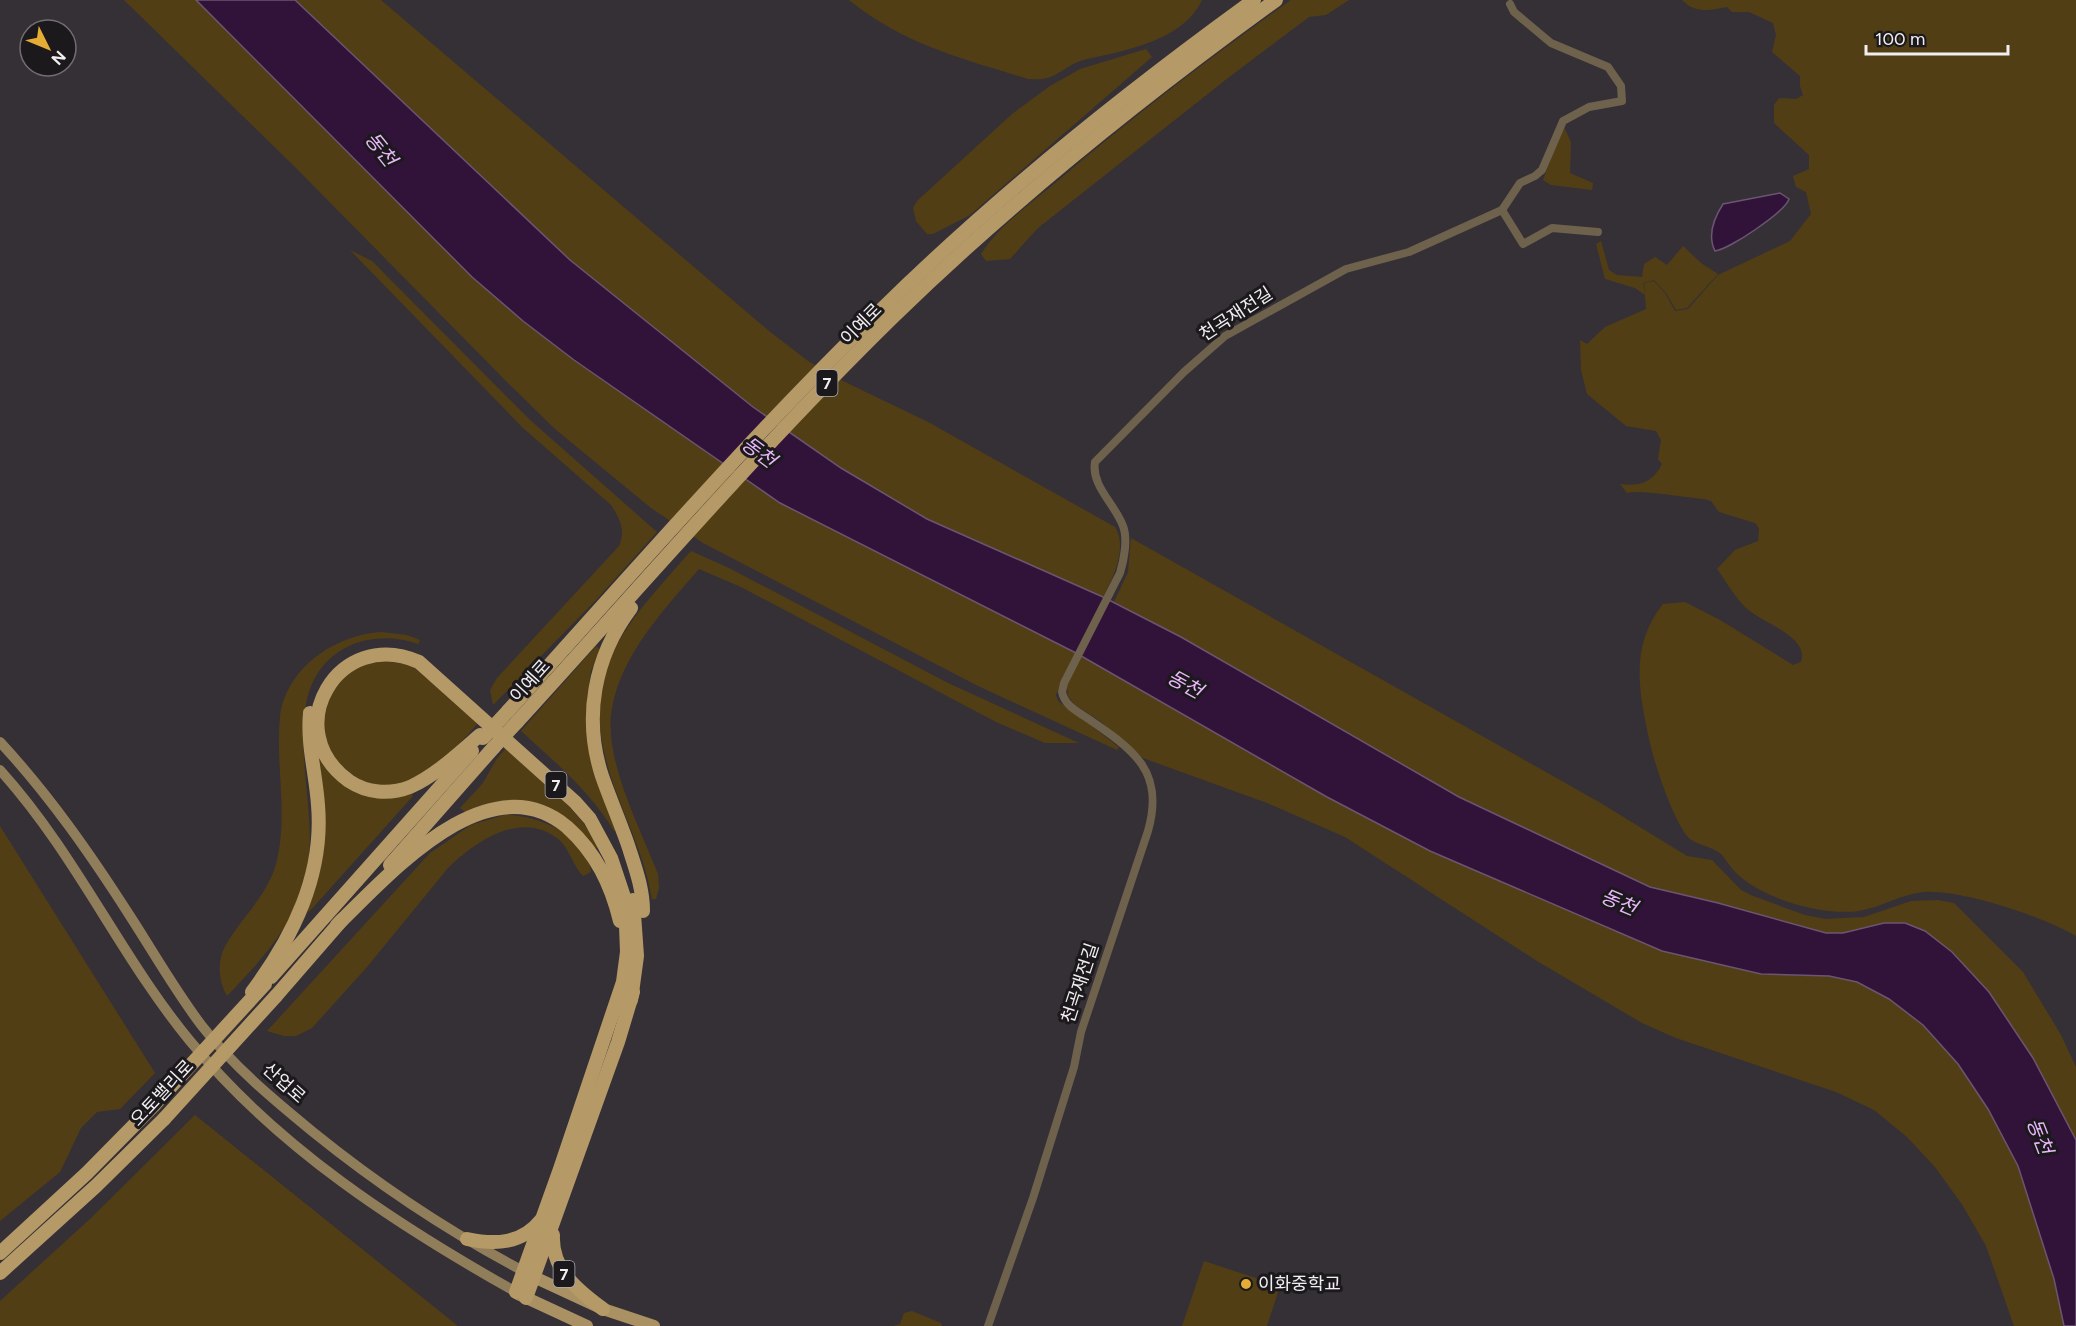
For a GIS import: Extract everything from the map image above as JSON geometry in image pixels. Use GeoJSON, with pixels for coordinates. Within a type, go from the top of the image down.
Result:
{"type":"FeatureCollection","features":[{"type":"Feature","properties":{"kind":"highway","name":"이예로"},"geometry":{"type":"LineString","coordinates":[[512,716],[661,542],[823,367],[978,220],[1148,78],[1254,0]]}},
{"type":"Feature","properties":{"kind":"highway","name":"이예로"},"geometry":{"type":"LineString","coordinates":[[512,716],[673,551],[752,461],[826,384],[991,226],[1155,89],[1276,0]]}},
{"type":"Feature","properties":{"kind":"highway","name":"7"},"geometry":{"type":"LineString","coordinates":[[521,1295],[631,1000],[639,970],[643,906],[637,874],[595,748],[592,701],[599,669],[612,637],[673,551]]}},
{"type":"Feature","properties":{"kind":"highway"},"geometry":{"type":"LineString","coordinates":[[263,981],[296,923],[305,902],[315,863],[319,813],[308,729],[314,694],[321,680],[343,658],[368,647],[393,645],[410,648],[437,664],[582,798],[597,815],[619,853],[634,901],[637,956],[631,1000]]}},
{"type":"Feature","properties":{"kind":"highway","name":"7"},"geometry":{"type":"LineString","coordinates":[[486,740],[423,780],[408,787],[381,792],[355,785],[332,766],[320,742],[319,714],[329,684],[339,672],[362,657],[390,653],[406,656],[432,671],[575,802],[603,840],[619,878],[625,900],[627,952],[623,982],[549,1220],[553,1245],[561,1269],[584,1296],[603,1309]]}},
{"type":"Feature","properties":{"kind":"highway"},"geometry":{"type":"LineString","coordinates":[[263,981],[486,740],[512,716]]}},
{"type":"Feature","properties":{"kind":"highway"},"geometry":{"type":"LineString","coordinates":[[337,925],[486,740]]}},
{"type":"Feature","properties":{"kind":"highway"},"geometry":{"type":"LineString","coordinates":[[337,925],[386,878],[444,830],[484,812],[504,807],[525,808],[545,814],[562,823],[576,836],[601,868],[620,923],[623,940],[623,982]]}},
{"type":"Feature","properties":{"kind":"highway","name":"오토밸리로"},"geometry":{"type":"LineString","coordinates":[[0,1273],[88,1193],[164,1119],[337,925]]}},
{"type":"Feature","properties":{"kind":"highway","name":"오토밸리로"},"geometry":{"type":"LineString","coordinates":[[0,1253],[87,1173],[154,1105],[220,1034],[263,981]]}},
{"type":"Feature","properties":{"kind":"highway"},"geometry":{"type":"LineString","coordinates":[[467,1239],[499,1244],[512,1240],[549,1220]]}},
{"type":"Feature","properties":{"kind":"main road","name":"산업로"},"geometry":{"type":"LineString","coordinates":[[0,742],[27,771],[76,833],[202,1026],[237,1065],[283,1108],[363,1172],[467,1239],[529,1274],[603,1309],[654,1326]]}},
{"type":"Feature","properties":{"kind":"main road","name":"7"},"geometry":{"type":"LineString","coordinates":[[0,770],[60,844],[164,1007],[223,1080],[270,1123],[352,1191],[426,1242],[521,1295],[587,1326]]}},
{"type":"Feature","properties":{"kind":"street"},"geometry":{"type":"LineString","coordinates":[[1510,4],[1514,12],[1551,43],[1608,67],[1618,78],[1623,93],[1622,101],[1589,107],[1563,121],[1542,170],[1520,183],[1502,210],[1523,244],[1552,228],[1598,232]]}},
{"type":"Feature","properties":{"kind":"street","name":"천곡재전길"},"geometry":{"type":"LineString","coordinates":[[988,1326],[1033,1198],[1074,1066],[1081,1032],[1148,831],[1155,800],[1151,780],[1141,764],[1066,702],[1062,692],[1064,683],[1120,573],[1124,554],[1124,526],[1095,477],[1095,462],[1106,448],[1199,357],[1233,331],[1329,277],[1354,266],[1433,242],[1502,210]]}},
{"type":"Feature","properties":{"kind":"shaded area"},"geometry":{"type":"Polygon","coordinates":[[[124,0],[196,0],[472,277],[523,321],[574,360],[780,503],[1076,653],[1327,797],[1430,851],[1539,897],[1761,974],[1829,976],[1857,982],[1889,999],[1923,1025],[1959,1065],[1988,1109],[2018,1166],[2054,1279],[2064,1326],[2014,1326],[1986,1246],[1963,1206],[1935,1167],[1907,1137],[1874,1110],[1836,1092],[1676,1038],[1642,1023],[1537,961],[1345,837],[1267,803],[1143,758],[1100,721],[1075,705],[1068,696],[1067,687],[1062,681],[1056,695],[1058,701],[1119,747],[1117,750],[978,686],[703,543],[651,508],[555,429],[294,166],[124,0]]]}},
{"type":"Feature","properties":{"kind":"shaded area"},"geometry":{"type":"Polygon","coordinates":[[[295,0],[381,0],[769,331],[808,361],[843,381],[928,422],[1115,527],[1119,535],[1120,553],[1115,572],[1103,597],[927,519],[841,468],[753,407],[570,260],[295,0]]]}},
{"type":"Feature","properties":{"kind":"shaded area"},"geometry":{"type":"Polygon","coordinates":[[[849,0],[1202,0],[1182,25],[1152,42],[1078,62],[1054,76],[1028,79],[913,39],[891,28],[849,0]]]}},
{"type":"Feature","properties":{"kind":"shaded area"},"geometry":{"type":"Polygon","coordinates":[[[1291,0],[1349,0],[1326,15],[1309,17],[1228,78],[1038,228],[1010,259],[986,261],[981,254],[1018,214],[1202,65],[1291,0]]]}},
{"type":"Feature","properties":{"kind":"shaded area"},"geometry":{"type":"Polygon","coordinates":[[[1682,0],[2076,0],[2076,936],[2024,913],[1980,900],[1940,892],[1916,893],[1859,911],[1828,911],[1794,904],[1761,891],[1736,873],[1718,852],[1690,839],[1681,827],[1669,801],[1650,745],[1640,683],[1642,650],[1646,635],[1663,604],[1685,602],[1720,620],[1793,665],[1801,662],[1802,653],[1791,637],[1745,607],[1717,569],[1735,550],[1758,541],[1759,528],[1755,523],[1719,512],[1711,501],[1652,493],[1627,493],[1620,484],[1640,484],[1654,475],[1662,464],[1658,459],[1661,440],[1656,431],[1626,426],[1587,394],[1581,370],[1580,340],[1587,344],[1605,327],[1646,309],[1644,283],[1654,281],[1665,293],[1675,311],[1688,309],[1718,275],[1790,241],[1811,214],[1806,192],[1796,187],[1793,176],[1809,169],[1809,155],[1774,123],[1774,105],[1779,98],[1796,99],[1803,95],[1800,76],[1772,52],[1776,35],[1773,23],[1749,12],[1732,12],[1727,7],[1697,9],[1682,0]]]}},
{"type":"Feature","properties":{"kind":"shaded area"},"geometry":{"type":"Polygon","coordinates":[[[1146,49],[1152,57],[970,215],[933,234],[927,234],[916,221],[913,208],[917,201],[1012,114],[1050,86],[1080,69],[1146,49]]]}},
{"type":"Feature","properties":{"kind":"shaded area"},"geometry":{"type":"Polygon","coordinates":[[[1564,127],[1571,142],[1570,173],[1593,183],[1592,190],[1551,185],[1543,180],[1564,127]]]}},
{"type":"Feature","properties":{"kind":"shaded area"},"geometry":{"type":"Polygon","coordinates":[[[1601,241],[1609,270],[1617,275],[1642,277],[1644,264],[1655,257],[1667,265],[1683,246],[1701,263],[1718,274],[1687,308],[1676,310],[1666,293],[1654,280],[1643,283],[1645,295],[1635,288],[1605,279],[1596,244],[1601,241]]]}},
{"type":"Feature","properties":{"kind":"shaded area"},"geometry":{"type":"Polygon","coordinates":[[[350,250],[372,261],[529,419],[657,532],[597,599],[493,705],[490,690],[497,678],[619,546],[622,535],[621,525],[611,505],[523,428],[350,250]]]}},
{"type":"Feature","properties":{"kind":"shaded area"},"geometry":{"type":"Polygon","coordinates":[[[1131,538],[1599,802],[1687,856],[1712,860],[1741,890],[1753,896],[1805,915],[1826,919],[1864,917],[1911,901],[1938,900],[1954,903],[2023,972],[2061,1035],[2076,1067],[2076,1140],[2033,1058],[1989,992],[1905,923],[1884,923],[1843,933],[1826,933],[1650,887],[1459,797],[1181,637],[1114,602],[1128,572],[1131,538]]]}},
{"type":"Feature","properties":{"kind":"shaded area"},"geometry":{"type":"Polygon","coordinates":[[[691,551],[729,568],[948,683],[1079,743],[1045,743],[996,722],[741,587],[699,569],[667,606],[636,648],[615,694],[611,719],[612,744],[619,776],[658,874],[659,888],[656,899],[652,899],[642,859],[617,794],[605,754],[600,719],[602,688],[610,660],[623,634],[691,551]]]}},
{"type":"Feature","properties":{"kind":"shaded area"},"geometry":{"type":"Polygon","coordinates":[[[381,632],[407,635],[420,640],[418,644],[400,640],[374,639],[347,647],[323,665],[310,690],[304,718],[310,847],[306,876],[294,911],[285,926],[264,955],[227,996],[220,975],[222,953],[265,889],[276,864],[280,845],[282,808],[279,736],[284,699],[302,669],[330,647],[364,635],[381,632]]]}},
{"type":"Feature","properties":{"kind":"shaded area"},"geometry":{"type":"Polygon","coordinates":[[[596,646],[600,649],[591,671],[587,698],[587,723],[617,829],[614,831],[605,816],[583,790],[521,731],[596,646]]]}},
{"type":"Feature","properties":{"kind":"shaded area"},"geometry":{"type":"Polygon","coordinates":[[[373,659],[417,666],[479,722],[455,748],[427,771],[405,782],[389,786],[359,779],[346,770],[335,758],[327,744],[323,729],[323,713],[339,678],[373,659]]]}},
{"type":"Feature","properties":{"kind":"shaded area"},"geometry":{"type":"Polygon","coordinates":[[[506,748],[545,782],[580,819],[600,846],[594,849],[546,810],[466,813],[460,808],[483,783],[506,748]]]}},
{"type":"Feature","properties":{"kind":"shaded area"},"geometry":{"type":"Polygon","coordinates":[[[319,761],[322,761],[341,782],[360,794],[383,796],[410,792],[413,796],[309,912],[307,911],[319,874],[325,837],[324,800],[319,761]]]}},
{"type":"Feature","properties":{"kind":"shaded area"},"geometry":{"type":"Polygon","coordinates":[[[504,815],[531,818],[558,829],[580,847],[591,872],[583,876],[561,842],[543,830],[528,827],[513,828],[499,833],[471,848],[448,868],[367,967],[312,1028],[296,1036],[284,1036],[267,1031],[430,853],[471,825],[504,815]]]}},
{"type":"Feature","properties":{"kind":"shaded area"},"geometry":{"type":"Polygon","coordinates":[[[0,826],[155,1073],[120,1109],[97,1112],[81,1128],[60,1172],[0,1221],[0,826]]]}},
{"type":"Feature","properties":{"kind":"shaded area"},"geometry":{"type":"Polygon","coordinates":[[[195,1115],[458,1326],[0,1326],[0,1301],[91,1218],[195,1115]]]}},
{"type":"Feature","properties":{"kind":"shaded area"},"geometry":{"type":"Polygon","coordinates":[[[1204,1261],[1280,1286],[1267,1326],[1182,1326],[1204,1261]]]}},
{"type":"Feature","properties":{"kind":"shaded area"},"geometry":{"type":"Polygon","coordinates":[[[912,1311],[941,1323],[942,1326],[893,1326],[900,1324],[904,1313],[912,1311]]]}},
{"type":"Feature","properties":{"kind":"water","name":"동천"},"geometry":{"type":"Polygon","coordinates":[[[196,0],[295,0],[570,260],[753,407],[841,468],[927,519],[1103,597],[1181,637],[1459,797],[1650,887],[1826,933],[1843,933],[1884,923],[1905,923],[1925,931],[1952,952],[1989,992],[2033,1058],[2076,1140],[2076,1326],[2064,1326],[2054,1279],[2018,1166],[1988,1109],[1958,1064],[1923,1025],[1889,999],[1857,982],[1829,976],[1761,974],[1662,951],[1430,851],[1327,797],[1076,653],[780,503],[574,360],[523,321],[472,277],[196,0]]]}},
{"type":"Feature","properties":{"kind":"water"},"geometry":{"type":"Polygon","coordinates":[[[1780,193],[1789,199],[1778,212],[1743,238],[1715,251],[1712,239],[1713,227],[1723,204],[1780,193]]]}},
{"type":"Feature","properties":{"kind":"place","name":"이화중학교"},"geometry":{"type":"Point","coordinates":[1246,1284]}}]}
